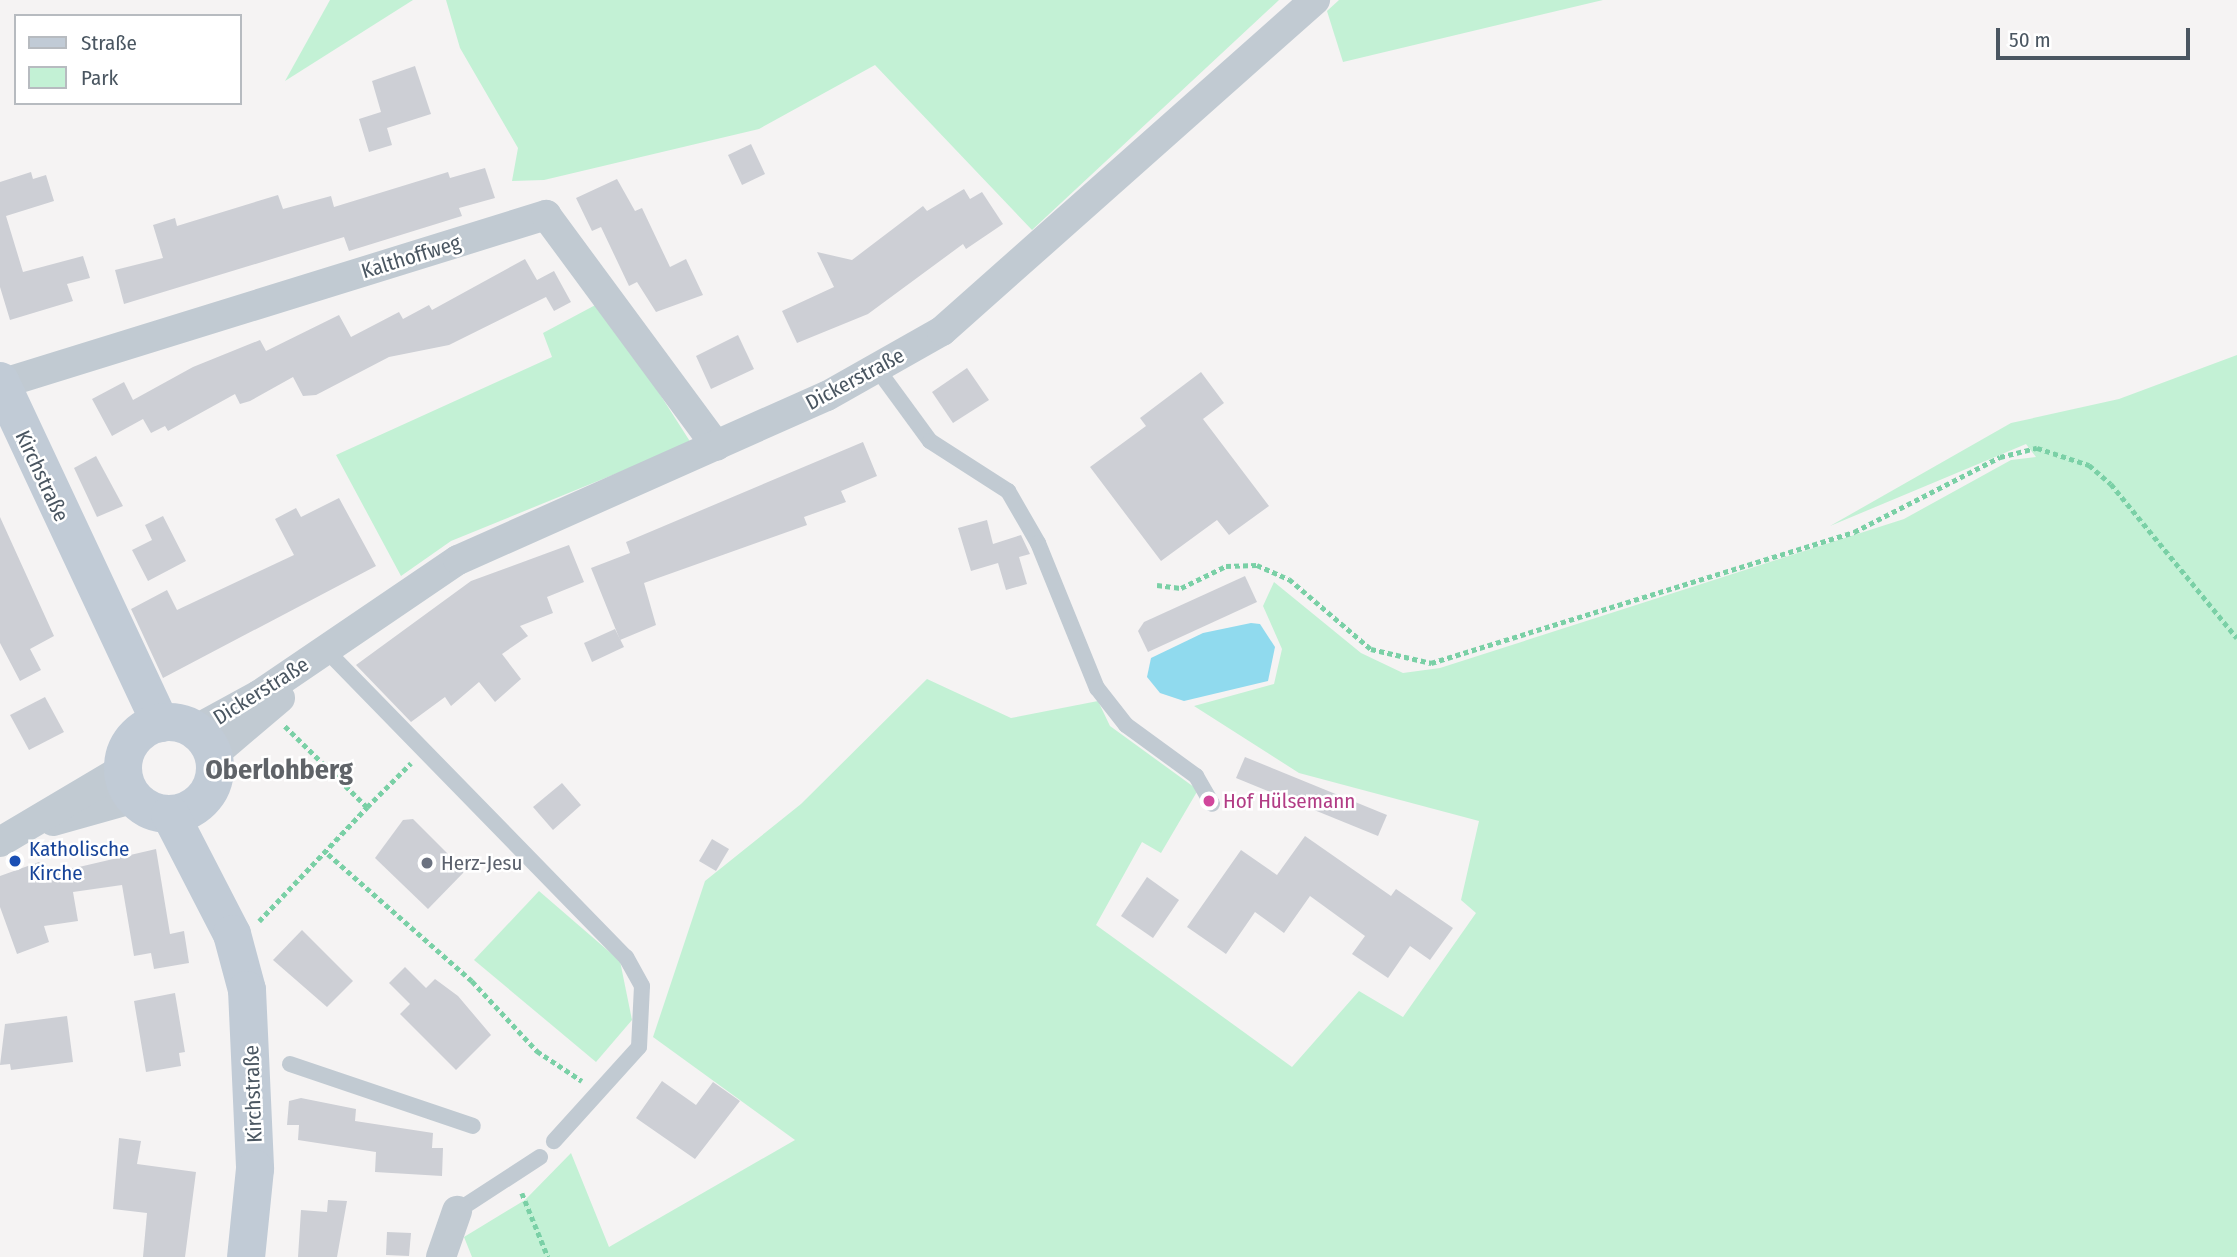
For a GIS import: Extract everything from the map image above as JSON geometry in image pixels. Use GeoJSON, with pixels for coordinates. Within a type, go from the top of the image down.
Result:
{"type":"FeatureCollection","features":[{"type":"Feature","properties":{"kind":"street","name":"Dickerstraße"},"geometry":{"type":"LineString","coordinates":[[0,842],[38,824],[160,752],[325,649],[458,559],[716,446],[878,370],[986,294],[1315,0]]}},
{"type":"Feature","properties":{"kind":"street","name":"Kalthoffweg"},"geometry":{"type":"LineString","coordinates":[[1,382],[546,215],[716,446]]}},
{"type":"Feature","properties":{"kind":"street","name":"Kirchstraße"},"geometry":{"type":"LineString","coordinates":[[1,382],[86,570],[160,752]]}},
{"type":"Feature","properties":{"kind":"street","name":"Dickerstraße"},"geometry":{"type":"LineString","coordinates":[[160,752],[269,709],[325,649]]}},
{"type":"Feature","properties":{"kind":"street"},"geometry":{"type":"LineString","coordinates":[[160,752],[214,779],[186,807],[160,752]]}},
{"type":"Feature","properties":{"kind":"street","name":"Kirchstraße"},"geometry":{"type":"LineString","coordinates":[[186,807],[233,939],[251,1046],[255,1169],[246,1257]]}},
{"type":"Feature","properties":{"kind":"street"},"geometry":{"type":"LineString","coordinates":[[441,1257],[457,1211]]}},
{"type":"Feature","properties":{"kind":"lane"},"geometry":{"type":"LineString","coordinates":[[878,370],[930,441],[1009,491],[1038,543],[1097,688],[1126,725],[1196,776],[1212,804]]}},
{"type":"Feature","properties":{"kind":"lane"},"geometry":{"type":"LineString","coordinates":[[325,649],[626,957],[642,986],[639,1047],[554,1141]]}},
{"type":"Feature","properties":{"kind":"lane"},"geometry":{"type":"LineString","coordinates":[[290,1064],[473,1126]]}},
{"type":"Feature","properties":{"kind":"lane"},"geometry":{"type":"LineString","coordinates":[[457,1211],[514,1171],[540,1157]]}},
{"type":"Feature","properties":{"kind":"path"},"geometry":{"type":"LineString","coordinates":[[1157,585],[1181,589],[1226,566],[1257,565],[1289,579],[1371,649],[1431,663],[1854,532],[2000,457],[2037,448],[2077,459],[2111,484],[2237,638]]}},
{"type":"Feature","properties":{"kind":"path"},"geometry":{"type":"LineString","coordinates":[[269,709],[367,807]]}},
{"type":"Feature","properties":{"kind":"path"},"geometry":{"type":"LineString","coordinates":[[233,939],[328,854],[367,807],[424,750]]}},
{"type":"Feature","properties":{"kind":"path"},"geometry":{"type":"LineString","coordinates":[[328,854],[472,981],[537,1051],[600,1093]]}},
{"type":"Feature","properties":{"kind":"path"},"geometry":{"type":"LineString","coordinates":[[514,1171],[548,1257]]}},
{"type":"Feature","properties":{"kind":"green space"},"geometry":{"type":"Polygon","coordinates":[[[330,0],[413,0],[285,81],[330,0]]]}},
{"type":"Feature","properties":{"kind":"green space"},"geometry":{"type":"Polygon","coordinates":[[[446,0],[1279,0],[1032,230],[875,65],[759,129],[544,180],[512,181],[518,148],[460,48],[446,0]]]}},
{"type":"Feature","properties":{"kind":"green space"},"geometry":{"type":"Polygon","coordinates":[[[1339,0],[1603,0],[1343,62],[1327,11],[1339,0]]]}},
{"type":"Feature","properties":{"kind":"green space"},"geometry":{"type":"Polygon","coordinates":[[[601,302],[691,443],[451,541],[401,576],[336,455],[552,357],[543,333],[601,302]]]}},
{"type":"Feature","properties":{"kind":"green space"},"geometry":{"type":"Polygon","coordinates":[[[2237,355],[2237,1257],[472,1257],[464,1237],[525,1200],[571,1153],[609,1247],[795,1140],[653,1037],[705,881],[801,804],[927,679],[1011,718],[1098,701],[1110,726],[1198,790],[1161,853],[1142,842],[1096,925],[1292,1067],[1359,991],[1403,1017],[1476,913],[1461,900],[1479,821],[1299,773],[1194,706],[1274,684],[1282,649],[1263,606],[1274,582],[1361,653],[1403,673],[1440,668],[1904,519],[2011,460],[2036,457],[2026,444],[1830,526],[2011,423],[2119,399],[2237,355]]]}},
{"type":"Feature","properties":{"kind":"green space"},"geometry":{"type":"Polygon","coordinates":[[[539,891],[620,961],[632,1020],[596,1062],[474,960],[539,891]]]}},
{"type":"Feature","properties":{"kind":"water"},"geometry":{"type":"Polygon","coordinates":[[[1251,623],[1260,624],[1275,647],[1268,681],[1184,701],[1160,693],[1147,677],[1151,658],[1203,633],[1251,623]]]}},
{"type":"Feature","properties":{"kind":"building"},"geometry":{"type":"Polygon","coordinates":[[[415,66],[431,114],[387,128],[392,145],[369,152],[359,119],[381,112],[372,81],[415,66]]]}},
{"type":"Feature","properties":{"kind":"building"},"geometry":{"type":"Polygon","coordinates":[[[751,144],[765,174],[742,185],[728,155],[751,144]]]}},
{"type":"Feature","properties":{"kind":"building"},"geometry":{"type":"Polygon","coordinates":[[[485,168],[495,198],[459,208],[462,216],[349,251],[344,237],[124,304],[115,270],[163,258],[153,225],[175,218],[177,226],[278,195],[283,209],[331,196],[334,207],[448,172],[450,178],[485,168]]]}},
{"type":"Feature","properties":{"kind":"building"},"geometry":{"type":"Polygon","coordinates":[[[31,172],[33,179],[46,175],[54,201],[6,216],[23,272],[83,256],[90,278],[67,284],[73,301],[10,320],[0,287],[0,182],[31,172]]]}},
{"type":"Feature","properties":{"kind":"building"},"geometry":{"type":"Polygon","coordinates":[[[617,179],[635,211],[642,208],[670,267],[686,259],[703,295],[656,312],[637,282],[629,286],[601,227],[592,231],[576,198],[617,179]]]}},
{"type":"Feature","properties":{"kind":"building"},"geometry":{"type":"Polygon","coordinates":[[[964,189],[970,199],[982,192],[1003,224],[966,249],[963,244],[868,314],[797,343],[782,311],[834,287],[817,252],[852,260],[923,206],[927,211],[964,189]]]}},
{"type":"Feature","properties":{"kind":"building"},"geometry":{"type":"Polygon","coordinates":[[[525,259],[537,280],[554,271],[571,302],[554,311],[546,297],[449,345],[389,357],[316,395],[303,396],[293,377],[240,404],[235,394],[168,431],[165,426],[151,433],[143,419],[112,436],[92,399],[124,382],[133,400],[193,367],[260,340],[266,351],[339,315],[351,337],[399,312],[403,319],[429,305],[432,310],[525,259]]]}},
{"type":"Feature","properties":{"kind":"building"},"geometry":{"type":"Polygon","coordinates":[[[738,335],[754,369],[711,389],[696,356],[738,335]]]}},
{"type":"Feature","properties":{"kind":"building"},"geometry":{"type":"Polygon","coordinates":[[[967,368],[989,400],[953,423],[932,392],[967,368]]]}},
{"type":"Feature","properties":{"kind":"building"},"geometry":{"type":"Polygon","coordinates":[[[1201,372],[1224,403],[1203,419],[1269,506],[1229,535],[1217,520],[1161,561],[1090,467],[1146,426],[1140,418],[1201,372]]]}},
{"type":"Feature","properties":{"kind":"building"},"geometry":{"type":"Polygon","coordinates":[[[863,442],[877,476],[841,491],[846,502],[804,517],[807,525],[644,583],[656,625],[620,640],[591,568],[630,553],[626,542],[863,442]]]}},
{"type":"Feature","properties":{"kind":"building"},"geometry":{"type":"Polygon","coordinates":[[[96,456],[123,506],[97,517],[74,468],[96,456]]]}},
{"type":"Feature","properties":{"kind":"building"},"geometry":{"type":"Polygon","coordinates":[[[339,498],[376,566],[163,678],[131,609],[167,590],[177,610],[294,555],[275,519],[296,508],[301,517],[339,498]]]}},
{"type":"Feature","properties":{"kind":"building"},"geometry":{"type":"Polygon","coordinates":[[[163,516],[186,561],[148,581],[132,550],[152,540],[145,525],[163,516]]]}},
{"type":"Feature","properties":{"kind":"building"},"geometry":{"type":"Polygon","coordinates":[[[0,517],[54,636],[30,649],[41,670],[20,681],[0,643],[0,517]]]}},
{"type":"Feature","properties":{"kind":"building"},"geometry":{"type":"Polygon","coordinates":[[[987,520],[993,544],[1021,535],[1030,554],[1019,557],[1027,584],[1006,590],[998,563],[971,571],[958,528],[987,520]]]}},
{"type":"Feature","properties":{"kind":"building"},"geometry":{"type":"Polygon","coordinates":[[[569,545],[584,582],[547,597],[553,613],[520,626],[528,636],[502,654],[521,679],[495,702],[479,682],[451,706],[445,697],[411,722],[356,665],[471,581],[569,545]]]}},
{"type":"Feature","properties":{"kind":"building"},"geometry":{"type":"Polygon","coordinates":[[[1245,576],[1257,602],[1148,652],[1138,631],[1144,622],[1245,576]]]}},
{"type":"Feature","properties":{"kind":"building"},"geometry":{"type":"Polygon","coordinates":[[[615,629],[624,647],[592,662],[584,643],[615,629]]]}},
{"type":"Feature","properties":{"kind":"building"},"geometry":{"type":"Polygon","coordinates":[[[45,697],[64,732],[29,750],[10,715],[45,697]]]}},
{"type":"Feature","properties":{"kind":"building"},"geometry":{"type":"Polygon","coordinates":[[[1245,757],[1387,815],[1378,836],[1236,778],[1245,757]]]}},
{"type":"Feature","properties":{"kind":"building"},"geometry":{"type":"Polygon","coordinates":[[[562,783],[581,805],[553,830],[533,807],[562,783]]]}},
{"type":"Feature","properties":{"kind":"building","name":"Herz-Jesu"},"geometry":{"type":"Polygon","coordinates":[[[413,819],[465,871],[428,909],[375,858],[403,820],[413,819]]]}},
{"type":"Feature","properties":{"kind":"building"},"geometry":{"type":"Polygon","coordinates":[[[1305,836],[1391,896],[1396,889],[1453,928],[1430,960],[1410,946],[1388,978],[1352,954],[1365,936],[1310,896],[1284,933],[1255,912],[1226,954],[1187,927],[1241,850],[1277,875],[1305,836]]]}},
{"type":"Feature","properties":{"kind":"building"},"geometry":{"type":"Polygon","coordinates":[[[712,839],[729,849],[716,871],[699,861],[712,839]]]}},
{"type":"Feature","properties":{"kind":"building"},"geometry":{"type":"Polygon","coordinates":[[[156,849],[170,934],[184,931],[189,963],[154,969],[151,953],[134,956],[122,885],[73,892],[78,921],[44,926],[49,942],[17,954],[0,907],[0,876],[39,862],[49,874],[156,849]]]}},
{"type":"Feature","properties":{"kind":"building"},"geometry":{"type":"Polygon","coordinates":[[[1147,877],[1179,900],[1153,938],[1121,916],[1147,877]]]}},
{"type":"Feature","properties":{"kind":"building"},"geometry":{"type":"Polygon","coordinates":[[[302,930],[353,981],[327,1007],[273,960],[302,930]]]}},
{"type":"Feature","properties":{"kind":"building"},"geometry":{"type":"Polygon","coordinates":[[[405,967],[426,988],[435,979],[458,996],[491,1035],[456,1070],[400,1014],[410,1004],[389,983],[405,967]]]}},
{"type":"Feature","properties":{"kind":"building"},"geometry":{"type":"Polygon","coordinates":[[[175,993],[185,1052],[179,1053],[181,1066],[146,1072],[134,1001],[175,993]]]}},
{"type":"Feature","properties":{"kind":"building"},"geometry":{"type":"Polygon","coordinates":[[[67,1016],[73,1062],[11,1070],[10,1064],[0,1065],[5,1024],[67,1016]]]}},
{"type":"Feature","properties":{"kind":"building"},"geometry":{"type":"Polygon","coordinates":[[[662,1081],[696,1105],[713,1082],[740,1101],[695,1159],[636,1118],[662,1081]]]}},
{"type":"Feature","properties":{"kind":"building"},"geometry":{"type":"Polygon","coordinates":[[[301,1098],[356,1109],[355,1121],[433,1133],[432,1148],[443,1148],[442,1176],[375,1172],[376,1152],[298,1140],[299,1125],[287,1125],[289,1101],[301,1098]]]}},
{"type":"Feature","properties":{"kind":"building"},"geometry":{"type":"Polygon","coordinates":[[[119,1138],[141,1141],[137,1164],[196,1172],[185,1257],[143,1257],[147,1213],[113,1209],[119,1138]]]}},
{"type":"Feature","properties":{"kind":"building"},"geometry":{"type":"Polygon","coordinates":[[[328,1200],[347,1201],[337,1257],[298,1257],[301,1210],[327,1212],[328,1200]]]}},
{"type":"Feature","properties":{"kind":"building"},"geometry":{"type":"Polygon","coordinates":[[[387,1232],[411,1233],[409,1256],[386,1255],[387,1232]]]}},
{"type":"Feature","properties":{"kind":"place","name":"Hof Hülsemann"},"geometry":{"type":"Point","coordinates":[1209,801]}},
{"type":"Feature","properties":{"kind":"place","name":"Katholische Kirche"},"geometry":{"type":"Point","coordinates":[15,861]}},
{"type":"Feature","properties":{"kind":"place","name":"Herz-Jesu"},"geometry":{"type":"Point","coordinates":[427,863]}},
{"type":"Feature","properties":{"kind":"district","name":"Oberlohberg"},"geometry":{"type":"Point","coordinates":[279,770]}}]}
